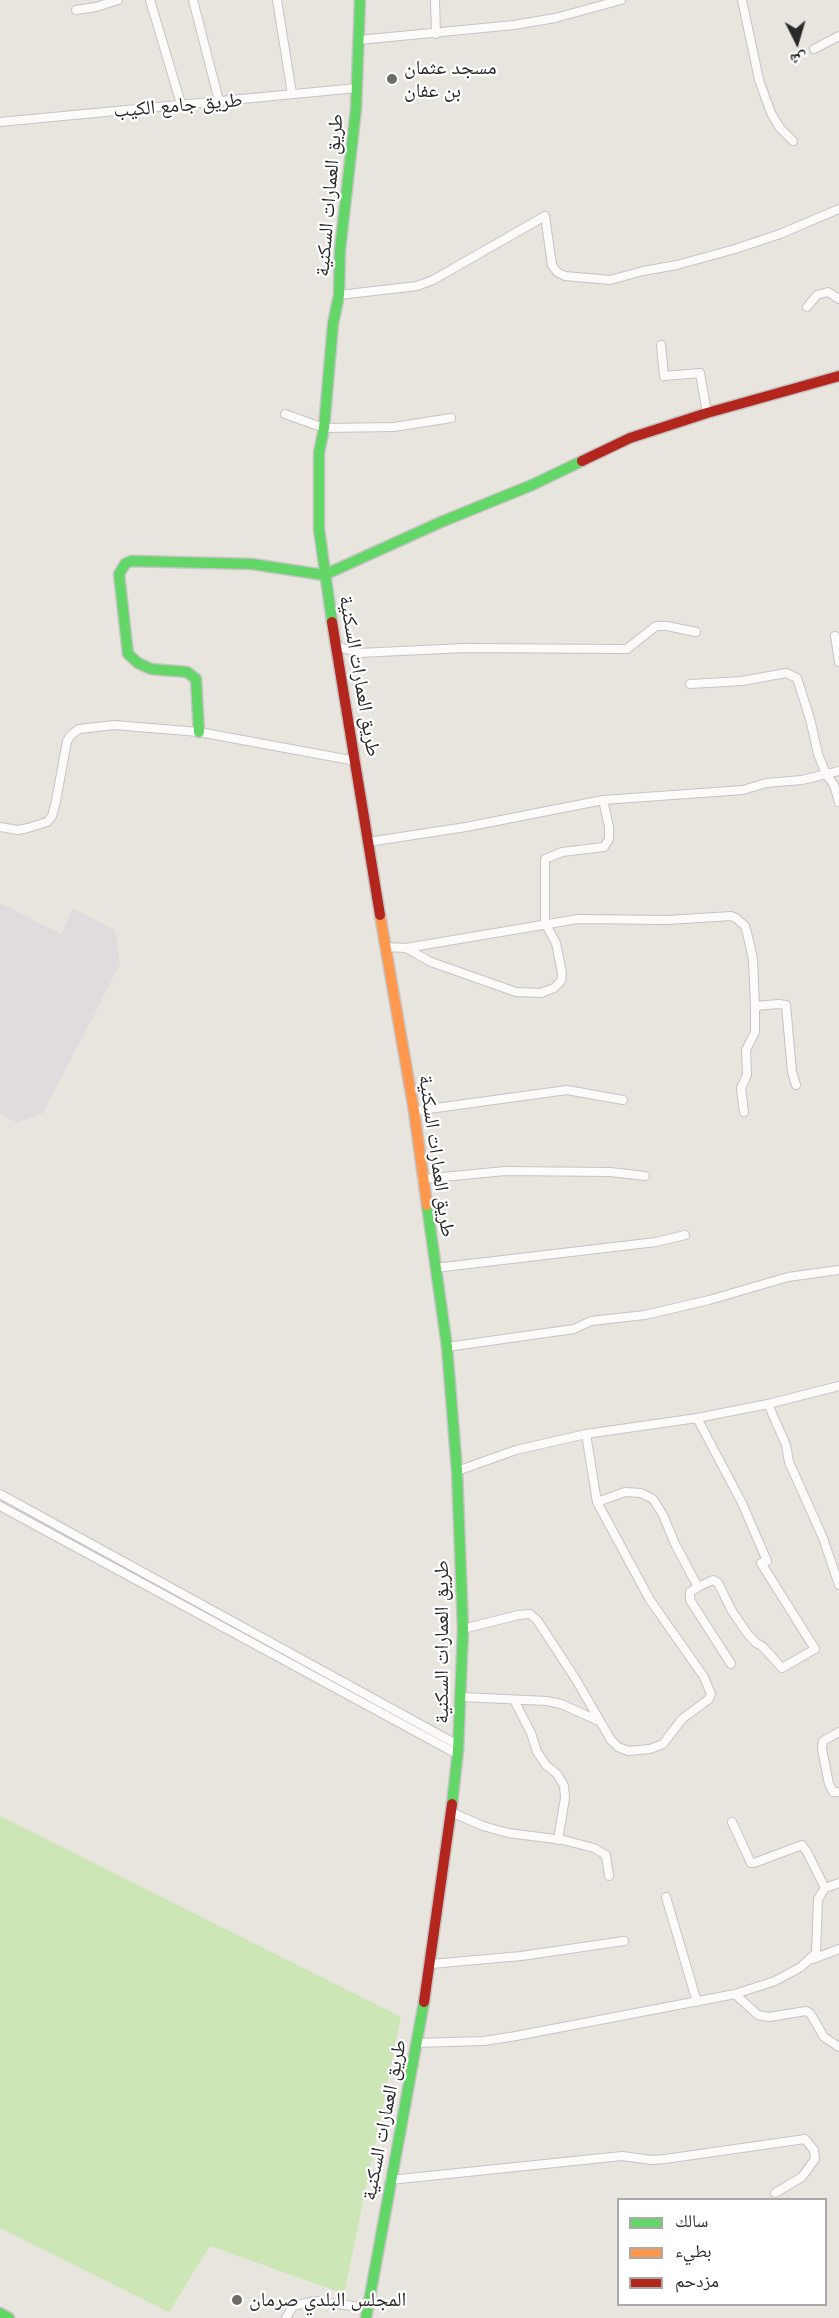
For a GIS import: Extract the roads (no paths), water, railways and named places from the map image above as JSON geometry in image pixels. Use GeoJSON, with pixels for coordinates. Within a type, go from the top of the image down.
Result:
{"type":"FeatureCollection","features":[{"type":"Feature","properties":{"kind":"main road","name":"طريق العمارات السكنية"},"geometry":{"type":"LineString","coordinates":[[360,0],[357,88],[340,250],[339,295],[333,324],[324,428],[319,453],[320,529],[324,575],[414,1111],[447,1347],[457,1471],[463,1629],[462,1697],[458,1749],[431,1964],[367,2313]]}},
{"type":"Feature","properties":{"kind":"main road"},"geometry":{"type":"LineString","coordinates":[[199,732],[196,679],[188,672],[151,669],[138,663],[128,654],[119,574],[125,564],[132,561],[252,564],[324,575],[441,522],[532,485],[630,438],[707,413],[839,376]]}},
{"type":"Feature","properties":{"kind":"main road"},"geometry":{"type":"LineString","coordinates":[[0,2313],[9,2318]]}},
{"type":"Feature","properties":{"kind":"street"},"geometry":{"type":"LineString","coordinates":[[76,10],[118,0]]}},
{"type":"Feature","properties":{"kind":"street"},"geometry":{"type":"LineString","coordinates":[[150,0],[181,105]]}},
{"type":"Feature","properties":{"kind":"street"},"geometry":{"type":"LineString","coordinates":[[193,0],[219,101]]}},
{"type":"Feature","properties":{"kind":"street"},"geometry":{"type":"LineString","coordinates":[[277,0],[292,94]]}},
{"type":"Feature","properties":{"kind":"street"},"geometry":{"type":"LineString","coordinates":[[435,0],[436,34]]}},
{"type":"Feature","properties":{"kind":"street"},"geometry":{"type":"LineString","coordinates":[[359,40],[436,34],[541,21],[621,0]]}},
{"type":"Feature","properties":{"kind":"street"},"geometry":{"type":"LineString","coordinates":[[742,0],[750,47],[759,80],[771,113],[780,128],[793,141]]}},
{"type":"Feature","properties":{"kind":"street"},"geometry":{"type":"LineString","coordinates":[[814,49],[839,36]]}},
{"type":"Feature","properties":{"kind":"street","name":"طريق جامع الكيب"},"geometry":{"type":"LineString","coordinates":[[0,122],[357,88]]}},
{"type":"Feature","properties":{"kind":"street"},"geometry":{"type":"LineString","coordinates":[[339,295],[417,286],[433,280],[545,216],[552,266],[556,272],[565,276],[610,280],[735,249],[780,234],[839,209]]}},
{"type":"Feature","properties":{"kind":"street"},"geometry":{"type":"LineString","coordinates":[[807,307],[817,295],[828,292],[839,299]]}},
{"type":"Feature","properties":{"kind":"street"},"geometry":{"type":"LineString","coordinates":[[661,345],[663,376],[699,374],[707,413]]}},
{"type":"Feature","properties":{"kind":"street"},"geometry":{"type":"LineString","coordinates":[[285,414],[324,428],[394,427],[451,418]]}},
{"type":"Feature","properties":{"kind":"street"},"geometry":{"type":"LineString","coordinates":[[337,646],[359,653],[464,648],[627,649],[656,626],[696,632]]}},
{"type":"Feature","properties":{"kind":"street"},"geometry":{"type":"LineString","coordinates":[[836,636],[839,662]]}},
{"type":"Feature","properties":{"kind":"street"},"geometry":{"type":"LineString","coordinates":[[690,684],[742,681],[786,673],[792,675],[800,683],[818,754],[826,774],[834,785],[839,802]]}},
{"type":"Feature","properties":{"kind":"street"},"geometry":{"type":"LineString","coordinates":[[0,827],[18,830],[47,822],[56,801],[67,741],[79,729],[114,725],[199,732],[356,761]]}},
{"type":"Feature","properties":{"kind":"street"},"geometry":{"type":"LineString","coordinates":[[368,842],[466,827],[603,800],[743,790],[766,783],[802,780],[839,771]]}},
{"type":"Feature","properties":{"kind":"street"},"geometry":{"type":"LineString","coordinates":[[406,948],[431,962],[508,990],[541,993],[554,988],[562,977],[556,943],[545,923],[544,860],[562,852],[604,847],[609,839],[609,827],[603,800]]}},
{"type":"Feature","properties":{"kind":"street"},"geometry":{"type":"LineString","coordinates":[[385,947],[406,948],[578,919],[668,920],[731,916],[736,918],[745,926],[753,959],[755,1006],[755,1032],[746,1050],[747,1071],[741,1088],[744,1112]]}},
{"type":"Feature","properties":{"kind":"street"},"geometry":{"type":"LineString","coordinates":[[755,1006],[783,1004],[787,1008],[792,1072],[796,1085]]}},
{"type":"Feature","properties":{"kind":"street"},"geometry":{"type":"LineString","coordinates":[[414,1111],[567,1090],[623,1100]]}},
{"type":"Feature","properties":{"kind":"street"},"geometry":{"type":"LineString","coordinates":[[422,1179],[505,1171],[610,1172],[645,1176]]}},
{"type":"Feature","properties":{"kind":"street"},"geometry":{"type":"LineString","coordinates":[[435,1268],[656,1242],[685,1235]]}},
{"type":"Feature","properties":{"kind":"street"},"geometry":{"type":"LineString","coordinates":[[447,1347],[574,1329],[591,1321],[645,1315],[709,1300],[788,1277],[839,1270]]}},
{"type":"Feature","properties":{"kind":"street"},"geometry":{"type":"LineString","coordinates":[[457,1471],[516,1450],[586,1434],[697,1418],[768,1404],[839,1386]]}},
{"type":"Feature","properties":{"kind":"street"},"geometry":{"type":"LineString","coordinates":[[768,1404],[786,1445],[789,1462],[823,1538],[839,1585]]}},
{"type":"Feature","properties":{"kind":"street"},"geometry":{"type":"LineString","coordinates":[[697,1418],[733,1483],[750,1521],[766,1561],[761,1563],[815,1648],[782,1668],[747,1633],[732,1611],[718,1583],[713,1580],[690,1592],[688,1596],[731,1664]]}},
{"type":"Feature","properties":{"kind":"street"},"geometry":{"type":"LineString","coordinates":[[463,1629],[530,1614],[537,1620],[575,1678],[599,1721],[618,1747],[628,1751],[650,1749],[663,1744],[682,1719],[700,1707],[711,1694],[704,1677],[650,1600],[597,1502],[586,1434]]}},
{"type":"Feature","properties":{"kind":"street"},"geometry":{"type":"LineString","coordinates":[[597,1502],[625,1492],[641,1493],[653,1499],[698,1587]]}},
{"type":"Feature","properties":{"kind":"street"},"geometry":{"type":"LineString","coordinates":[[0,1494],[458,1749]]}},
{"type":"Feature","properties":{"kind":"street"},"geometry":{"type":"LineString","coordinates":[[0,1506],[458,1749]]}},
{"type":"Feature","properties":{"kind":"street"},"geometry":{"type":"LineString","coordinates":[[462,1697],[547,1701],[561,1704],[599,1721]]}},
{"type":"Feature","properties":{"kind":"street"},"geometry":{"type":"LineString","coordinates":[[514,1700],[531,1733],[537,1752],[546,1765],[557,1774],[564,1786],[565,1798],[558,1840]]}},
{"type":"Feature","properties":{"kind":"street"},"geometry":{"type":"LineString","coordinates":[[839,1732],[826,1738],[822,1744],[829,1784],[833,1792],[839,1792]]}},
{"type":"Feature","properties":{"kind":"street"},"geometry":{"type":"LineString","coordinates":[[451,1812],[483,1826],[507,1833],[558,1840],[601,1852],[606,1855],[609,1876]]}},
{"type":"Feature","properties":{"kind":"street"},"geometry":{"type":"LineString","coordinates":[[732,1822],[751,1863],[802,1845],[825,1888]]}},
{"type":"Feature","properties":{"kind":"street"},"geometry":{"type":"LineString","coordinates":[[811,1960],[818,1946],[818,1899],[825,1888],[839,1883]]}},
{"type":"Feature","properties":{"kind":"street"},"geometry":{"type":"LineString","coordinates":[[666,1897],[697,2002]]}},
{"type":"Feature","properties":{"kind":"street"},"geometry":{"type":"LineString","coordinates":[[431,1964],[521,1956],[624,1941]]}},
{"type":"Feature","properties":{"kind":"street"},"geometry":{"type":"LineString","coordinates":[[416,2043],[484,2041],[735,1994],[775,1982],[811,1960],[839,1949]]}},
{"type":"Feature","properties":{"kind":"street"},"geometry":{"type":"LineString","coordinates":[[735,1994],[758,2015],[769,2017],[810,2013],[824,2037],[839,2047]]}},
{"type":"Feature","properties":{"kind":"street"},"geometry":{"type":"LineString","coordinates":[[390,2180],[622,2156],[652,2160],[665,2159],[804,2139],[814,2150],[815,2159],[802,2177],[775,2193]]}},
{"type":"Feature","properties":{"kind":"street"},"geometry":{"type":"LineString","coordinates":[[286,2318],[293,2306],[315,2301],[367,2313]]}},
{"type":"Feature","properties":{"kind":"place","name":"مسجد عثمان بن عفان"},"geometry":{"type":"Point","coordinates":[392,79]}},
{"type":"Feature","properties":{"kind":"place","name":"المجلس البلدي صرمان"},"geometry":{"type":"Point","coordinates":[237,2300]}}]}
